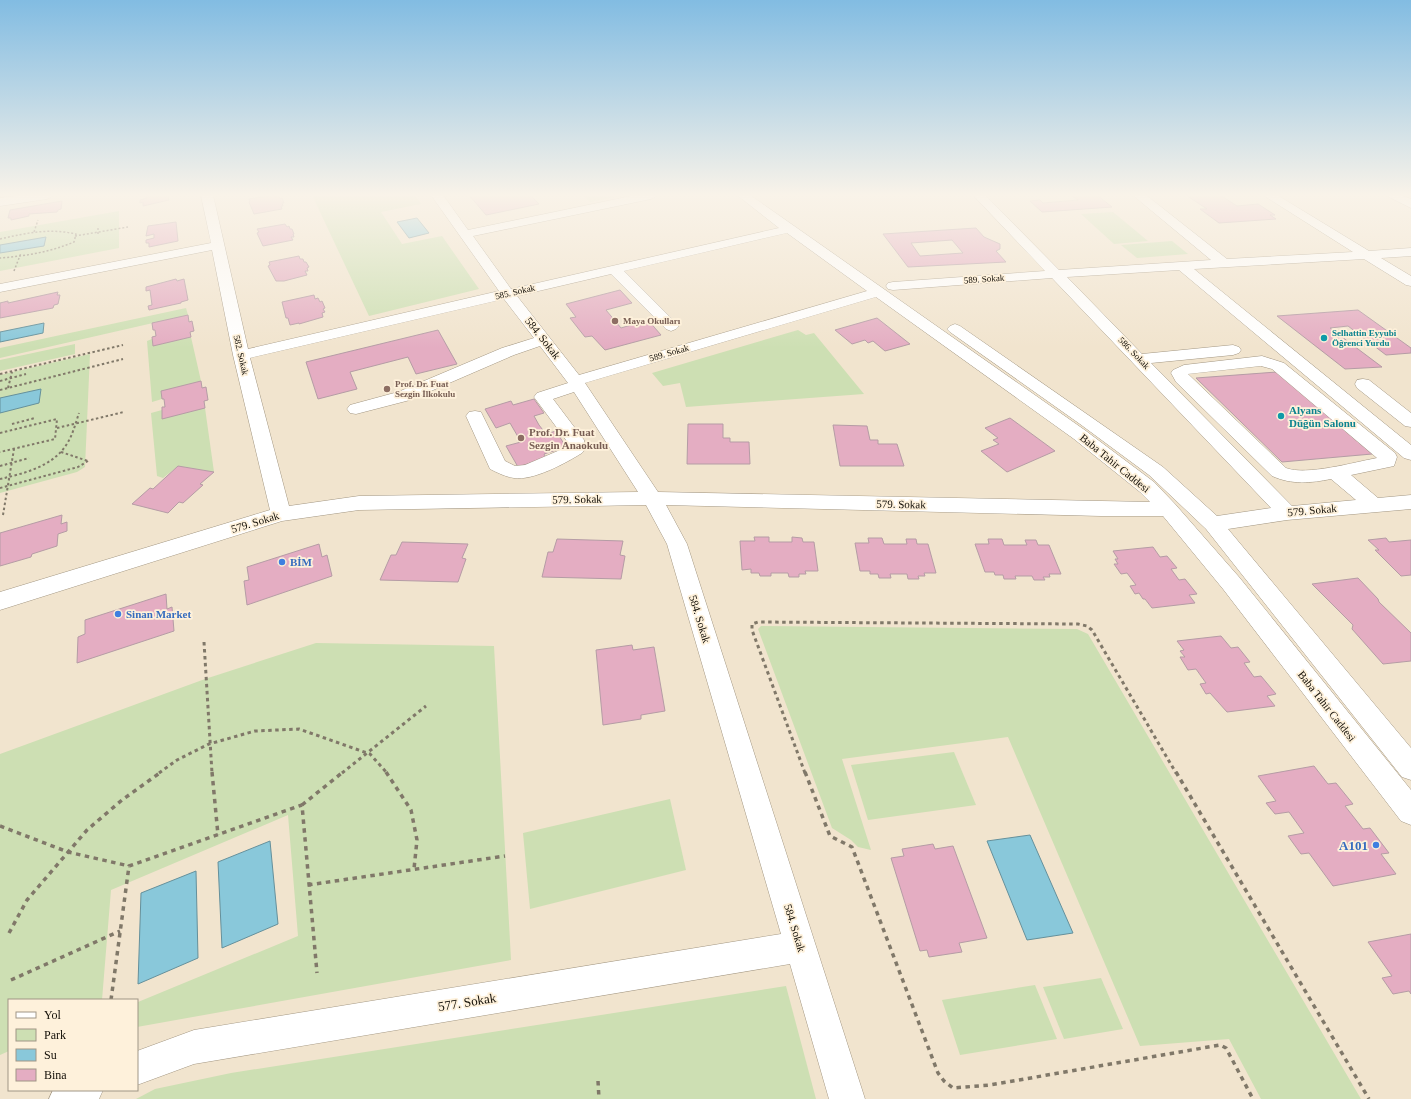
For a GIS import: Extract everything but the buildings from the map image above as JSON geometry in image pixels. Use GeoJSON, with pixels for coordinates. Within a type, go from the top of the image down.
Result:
{"type":"FeatureCollection","features":[{"type":"Feature","properties":{"kind":"street"},"geometry":{"type":"LineString","coordinates":[[0,288],[211,246]]}},
{"type":"Feature","properties":{"kind":"street","name":"582. Sokak"},"geometry":{"type":"LineString","coordinates":[[218,246],[241,356],[281,514]]}},
{"type":"Feature","properties":{"kind":"street","name":"584. Sokak"},"geometry":{"type":"LineString","coordinates":[[475,246],[508,294],[577,383],[652,498],[677,544],[847,1099]]}},
{"type":"Feature","properties":{"kind":"street","name":"585. Sokak"},"geometry":{"type":"LineString","coordinates":[[241,356],[715,246]]}},
{"type":"Feature","properties":{"kind":"street","name":"Baba Tahir Caddesi"},"geometry":{"type":"LineString","coordinates":[[817,246],[1086,420],[1156,471],[1213,524],[1411,768]]}},
{"type":"Feature","properties":{"kind":"street","name":"Baba Tahir Caddesi"},"geometry":{"type":"LineString","coordinates":[[829,246],[1147,487],[1168,509],[1231,583],[1411,812]]}},
{"type":"Feature","properties":{"kind":"street","name":"586. Sokak"},"geometry":{"type":"LineString","coordinates":[[1029,246],[1140,359],[1286,512]]}},
{"type":"Feature","properties":{"kind":"street"},"geometry":{"type":"LineString","coordinates":[[1203,246],[1223,263]]}},
{"type":"Feature","properties":{"kind":"street"},"geometry":{"type":"LineString","coordinates":[[1354,246],[1411,282]]}},
{"type":"Feature","properties":{"kind":"street","name":"589. Sokak"},"geometry":{"type":"LineString","coordinates":[[475,416],[497,464],[515,472],[532,469],[565,456],[576,449],[575,440],[543,397],[577,383],[885,289],[1056,274],[1411,252]]}},
{"type":"Feature","properties":{"kind":"street"},"geometry":{"type":"LineString","coordinates":[[1183,267],[1411,454]]}},
{"type":"Feature","properties":{"kind":"street"},"geometry":{"type":"LineString","coordinates":[[614,270],[671,326]]}},
{"type":"Feature","properties":{"kind":"street"},"geometry":{"type":"LineString","coordinates":[[356,409],[404,396],[475,365],[528,344],[544,340]]}},
{"type":"Feature","properties":{"kind":"street"},"geometry":{"type":"LineString","coordinates":[[1140,359],[1279,345]]}},
{"type":"Feature","properties":{"kind":"street"},"geometry":{"type":"LineString","coordinates":[[1335,472],[1387,462],[1388,457],[1278,366],[1262,361],[1184,370],[1179,373],[1182,378],[1279,472],[1286,476],[1296,477],[1335,472],[1374,505]]}},
{"type":"Feature","properties":{"kind":"street"},"geometry":{"type":"LineString","coordinates":[[1363,384],[1411,422]]}},
{"type":"Feature","properties":{"kind":"street","name":"579. Sokak"},"geometry":{"type":"LineString","coordinates":[[0,601],[281,514],[359,503],[652,498],[1101,509],[1168,509]]}},
{"type":"Feature","properties":{"kind":"street","name":"579. Sokak"},"geometry":{"type":"LineString","coordinates":[[1213,524],[1286,512],[1411,502]]}},
{"type":"Feature","properties":{"kind":"street","name":"577. Sokak"},"geometry":{"type":"LineString","coordinates":[[138,1068],[194,1047],[800,946]]}},
{"type":"Feature","properties":{"kind":"street"},"geometry":{"type":"LineString","coordinates":[[67,1099],[84,1091]]}},
{"type":"Feature","properties":{"kind":"path"},"geometry":{"type":"LineString","coordinates":[[0,258],[61,246]]}},
{"type":"Feature","properties":{"kind":"path"},"geometry":{"type":"LineString","coordinates":[[14,272],[21,255]]}},
{"type":"Feature","properties":{"kind":"path"},"geometry":{"type":"LineString","coordinates":[[0,374],[123,345]]}},
{"type":"Feature","properties":{"kind":"path"},"geometry":{"type":"LineString","coordinates":[[0,390],[123,360]]}},
{"type":"Feature","properties":{"kind":"path"},"geometry":{"type":"LineString","coordinates":[[8,388],[12,371]]}},
{"type":"Feature","properties":{"kind":"path"},"geometry":{"type":"LineString","coordinates":[[0,381],[26,374]]}},
{"type":"Feature","properties":{"kind":"path"},"geometry":{"type":"LineString","coordinates":[[56,428],[124,412]]}},
{"type":"Feature","properties":{"kind":"path"},"geometry":{"type":"LineString","coordinates":[[0,479],[34,469],[61,452],[69,441],[79,413]]}},
{"type":"Feature","properties":{"kind":"path"},"geometry":{"type":"LineString","coordinates":[[12,424],[35,418]]}},
{"type":"Feature","properties":{"kind":"path"},"geometry":{"type":"LineString","coordinates":[[0,433],[57,419],[54,439],[0,452]]}},
{"type":"Feature","properties":{"kind":"path"},"geometry":{"type":"LineString","coordinates":[[23,427],[24,421]]}},
{"type":"Feature","properties":{"kind":"path"},"geometry":{"type":"LineString","coordinates":[[3,515],[14,449]]}},
{"type":"Feature","properties":{"kind":"path"},"geometry":{"type":"LineString","coordinates":[[0,488],[78,467],[88,461],[61,452]]}},
{"type":"Feature","properties":{"kind":"path"},"geometry":{"type":"LineString","coordinates":[[0,466],[29,458]]}},
{"type":"Feature","properties":{"kind":"path"},"geometry":{"type":"LineString","coordinates":[[1253,1099],[1226,1048],[1220,1045],[990,1085],[952,1088],[944,1081],[938,1073],[852,847],[830,836],[822,819],[752,630],[752,624],[767,621],[1078,624],[1087,626],[1092,630],[1369,1099]]}},
{"type":"Feature","properties":{"kind":"path"},"geometry":{"type":"LineString","coordinates":[[204,642],[209,744],[218,835]]}},
{"type":"Feature","properties":{"kind":"path"},"geometry":{"type":"LineString","coordinates":[[0,826],[68,852],[129,866],[302,805],[426,706]]}},
{"type":"Feature","properties":{"kind":"path"},"geometry":{"type":"LineString","coordinates":[[9,933],[27,900],[87,830],[122,800],[177,760],[209,744],[255,731],[298,729],[368,753],[388,774],[412,810],[417,840],[414,869]]}},
{"type":"Feature","properties":{"kind":"path"},"geometry":{"type":"LineString","coordinates":[[302,805],[317,973]]}},
{"type":"Feature","properties":{"kind":"path"},"geometry":{"type":"LineString","coordinates":[[308,885],[505,856]]}},
{"type":"Feature","properties":{"kind":"path"},"geometry":{"type":"LineString","coordinates":[[112,999],[129,866]]}},
{"type":"Feature","properties":{"kind":"path"},"geometry":{"type":"LineString","coordinates":[[11,980],[120,931]]}},
{"type":"Feature","properties":{"kind":"path"},"geometry":{"type":"LineString","coordinates":[[598,1081],[600,1099]]}},
{"type":"Feature","properties":{"kind":"green space"},"geometry":{"type":"Polygon","coordinates":[[[0,246],[119,246],[119,248],[0,271],[0,246]]]}},
{"type":"Feature","properties":{"kind":"green space"},"geometry":{"type":"Polygon","coordinates":[[[336,246],[449,246],[479,289],[369,316],[336,246]]]}},
{"type":"Feature","properties":{"kind":"green space"},"geometry":{"type":"Polygon","coordinates":[[[1123,246],[1179,246],[1188,254],[1137,258],[1123,246]]]}},
{"type":"Feature","properties":{"kind":"green space"},"geometry":{"type":"Polygon","coordinates":[[[186,308],[188,315],[0,358],[0,348],[186,308]]]}},
{"type":"Feature","properties":{"kind":"green space"},"geometry":{"type":"Polygon","coordinates":[[[798,330],[806,335],[814,333],[864,394],[686,407],[680,383],[663,386],[652,373],[798,330]]]}},
{"type":"Feature","properties":{"kind":"green space"},"geometry":{"type":"Polygon","coordinates":[[[191,337],[201,381],[161,391],[162,399],[152,402],[147,341],[152,339],[153,346],[191,337]]]}},
{"type":"Feature","properties":{"kind":"green space"},"geometry":{"type":"Polygon","coordinates":[[[75,344],[75,354],[0,371],[0,360],[75,344]]]}},
{"type":"Feature","properties":{"kind":"green space"},"geometry":{"type":"Polygon","coordinates":[[[90,354],[85,467],[77,472],[0,493],[0,375],[90,354]]]}},
{"type":"Feature","properties":{"kind":"green space"},"geometry":{"type":"Polygon","coordinates":[[[205,408],[214,472],[178,466],[163,478],[157,476],[151,413],[162,410],[162,418],[205,408]]]}},
{"type":"Feature","properties":{"kind":"green space"},"geometry":{"type":"Polygon","coordinates":[[[761,626],[1077,629],[1088,634],[1361,1099],[1261,1099],[1229,1039],[1140,1046],[1008,737],[842,759],[871,850],[858,847],[851,840],[832,828],[758,629],[761,626]]]}},
{"type":"Feature","properties":{"kind":"green space"},"geometry":{"type":"Polygon","coordinates":[[[316,643],[494,646],[511,960],[138,1027],[138,1002],[298,936],[288,815],[111,890],[102,999],[8,999],[8,1051],[0,1055],[0,754],[205,679],[316,643]]]}},
{"type":"Feature","properties":{"kind":"green space"},"geometry":{"type":"Polygon","coordinates":[[[954,752],[976,805],[868,820],[851,765],[954,752]]]}},
{"type":"Feature","properties":{"kind":"green space"},"geometry":{"type":"Polygon","coordinates":[[[670,799],[686,870],[530,909],[523,833],[670,799]]]}},
{"type":"Feature","properties":{"kind":"green space"},"geometry":{"type":"Polygon","coordinates":[[[1101,978],[1123,1029],[1064,1039],[1043,987],[1101,978]]]}},
{"type":"Feature","properties":{"kind":"green space"},"geometry":{"type":"Polygon","coordinates":[[[1035,985],[1057,1039],[960,1055],[942,1000],[1035,985]]]}},
{"type":"Feature","properties":{"kind":"green space"},"geometry":{"type":"Polygon","coordinates":[[[786,986],[816,1099],[136,1099],[155,1089],[231,1073],[786,986]]]}},
{"type":"Feature","properties":{"kind":"water"},"geometry":{"type":"Polygon","coordinates":[[[0,246],[42,246],[0,253],[0,246]]]}},
{"type":"Feature","properties":{"kind":"water"},"geometry":{"type":"Polygon","coordinates":[[[44,323],[43,333],[0,342],[0,332],[44,323]]]}},
{"type":"Feature","properties":{"kind":"water"},"geometry":{"type":"Polygon","coordinates":[[[41,389],[39,403],[0,413],[0,398],[41,389]]]}},
{"type":"Feature","properties":{"kind":"water"},"geometry":{"type":"Polygon","coordinates":[[[1030,835],[1073,933],[1027,940],[987,841],[1030,835]]]}},
{"type":"Feature","properties":{"kind":"water"},"geometry":{"type":"Polygon","coordinates":[[[270,841],[278,924],[222,948],[218,862],[270,841]]]}},
{"type":"Feature","properties":{"kind":"water"},"geometry":{"type":"Polygon","coordinates":[[[196,871],[198,958],[138,984],[141,893],[196,871]]]}},
{"type":"Feature","properties":{"kind":"place","name":"Maya Okulları"},"geometry":{"type":"Point","coordinates":[615,321]}},
{"type":"Feature","properties":{"kind":"place","name":"Selhattin Eyyubi Öğrenci Yurdu"},"geometry":{"type":"Point","coordinates":[1324,338]}},
{"type":"Feature","properties":{"kind":"place","name":"Prof. Dr. Fuat Sezgin İlkokulu"},"geometry":{"type":"Point","coordinates":[387,389]}},
{"type":"Feature","properties":{"kind":"place","name":"Alyans Düğün Salonu"},"geometry":{"type":"Point","coordinates":[1281,416]}},
{"type":"Feature","properties":{"kind":"place","name":"Prof. Dr. Fuat Sezgin Anaokulu"},"geometry":{"type":"Point","coordinates":[521,438]}},
{"type":"Feature","properties":{"kind":"place","name":"BİM"},"geometry":{"type":"Point","coordinates":[282,562]}},
{"type":"Feature","properties":{"kind":"place","name":"Sinan Market"},"geometry":{"type":"Point","coordinates":[118,614]}},
{"type":"Feature","properties":{"kind":"place","name":"A101"},"geometry":{"type":"Point","coordinates":[1376,845]}}]}
